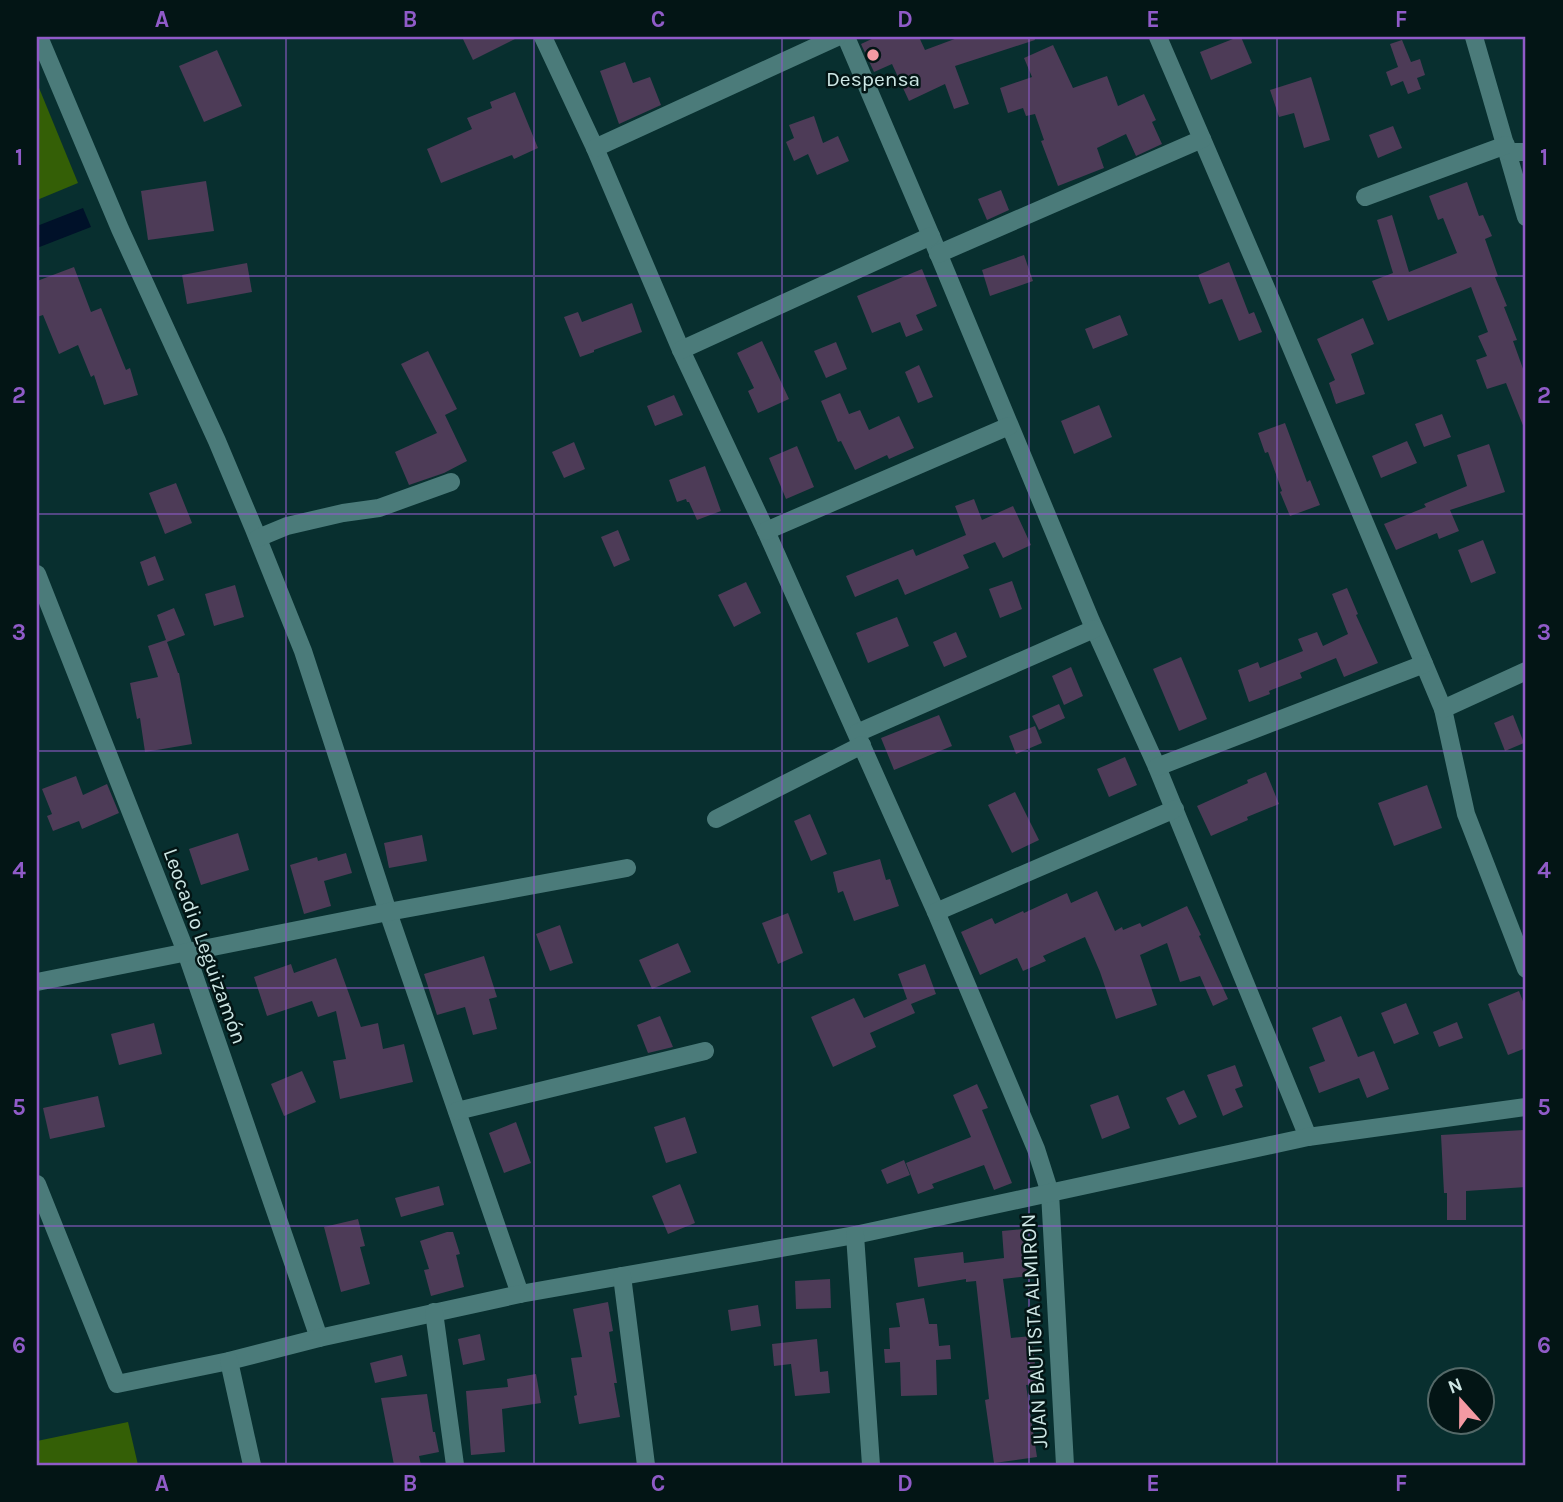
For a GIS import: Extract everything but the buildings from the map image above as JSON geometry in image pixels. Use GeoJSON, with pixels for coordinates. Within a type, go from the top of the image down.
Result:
{"type":"FeatureCollection","features":[{"type":"Feature","properties":{"kind":"street"},"geometry":{"type":"LineString","coordinates":[[39,37],[120,229],[217,441],[303,652],[388,912],[520,1294]]}},
{"type":"Feature","properties":{"kind":"street","name":"JUAN BAUTISTA ALMIRON"},"geometry":{"type":"LineString","coordinates":[[543,37],[595,148],[681,350],[766,531],[936,912],[1036,1149],[1050,1193],[1065,1465]]}},
{"type":"Feature","properties":{"kind":"street"},"geometry":{"type":"LineString","coordinates":[[595,148],[837,37]]}},
{"type":"Feature","properties":{"kind":"street"},"geometry":{"type":"LineString","coordinates":[[846,37],[1094,629],[1157,767],[1308,1137]]}},
{"type":"Feature","properties":{"kind":"street"},"geometry":{"type":"LineString","coordinates":[[1158,37],[1443,709],[1466,814],[1526,969]]}},
{"type":"Feature","properties":{"kind":"street"},"geometry":{"type":"LineString","coordinates":[[1474,37],[1513,150],[1526,217]]}},
{"type":"Feature","properties":{"kind":"street"},"geometry":{"type":"LineString","coordinates":[[938,254],[1202,139]]}},
{"type":"Feature","properties":{"kind":"street"},"geometry":{"type":"LineString","coordinates":[[1366,197],[1513,150]]}},
{"type":"Feature","properties":{"kind":"street"},"geometry":{"type":"LineString","coordinates":[[681,350],[931,236]]}},
{"type":"Feature","properties":{"kind":"street"},"geometry":{"type":"LineString","coordinates":[[766,531],[1009,426]]}},
{"type":"Feature","properties":{"kind":"street"},"geometry":{"type":"LineString","coordinates":[[258,538],[288,526],[379,508],[451,482]]}},
{"type":"Feature","properties":{"kind":"street","name":"Leocadio Leguizamón"},"geometry":{"type":"LineString","coordinates":[[37,573],[186,952],[319,1338]]}},
{"type":"Feature","properties":{"kind":"street"},"geometry":{"type":"LineString","coordinates":[[716,820],[859,739],[1094,629]]}},
{"type":"Feature","properties":{"kind":"street"},"geometry":{"type":"LineString","coordinates":[[1157,767],[1424,664]]}},
{"type":"Feature","properties":{"kind":"street"},"geometry":{"type":"LineString","coordinates":[[1443,709],[1526,671]]}},
{"type":"Feature","properties":{"kind":"street"},"geometry":{"type":"LineString","coordinates":[[936,912],[1174,809]]}},
{"type":"Feature","properties":{"kind":"street"},"geometry":{"type":"LineString","coordinates":[[37,982],[626,868]]}},
{"type":"Feature","properties":{"kind":"street"},"geometry":{"type":"LineString","coordinates":[[457,1111],[705,1051]]}},
{"type":"Feature","properties":{"kind":"street"},"geometry":{"type":"LineString","coordinates":[[37,1184],[117,1384],[520,1294],[855,1235],[1308,1137],[1526,1107]]}},
{"type":"Feature","properties":{"kind":"street"},"geometry":{"type":"LineString","coordinates":[[855,1235],[871,1465]]}},
{"type":"Feature","properties":{"kind":"street"},"geometry":{"type":"LineString","coordinates":[[622,1276],[646,1465]]}},
{"type":"Feature","properties":{"kind":"street"},"geometry":{"type":"LineString","coordinates":[[434,1312],[455,1465]]}},
{"type":"Feature","properties":{"kind":"street"},"geometry":{"type":"LineString","coordinates":[[229,1361],[252,1465]]}},
{"type":"Feature","properties":{"kind":"green space"},"geometry":{"type":"Polygon","coordinates":[[[37,83],[78,183],[37,200],[37,83]]]}},
{"type":"Feature","properties":{"kind":"green space"},"geometry":{"type":"Polygon","coordinates":[[[128,1422],[138,1465],[37,1465],[37,1441],[128,1422]]]}},
{"type":"Feature","properties":{"kind":"water"},"geometry":{"type":"Polygon","coordinates":[[[83,208],[91,227],[37,248],[37,226],[83,208]]]}},
{"type":"Feature","properties":{"kind":"place","name":"Despensa"},"geometry":{"type":"Point","coordinates":[873,55]}}]}
